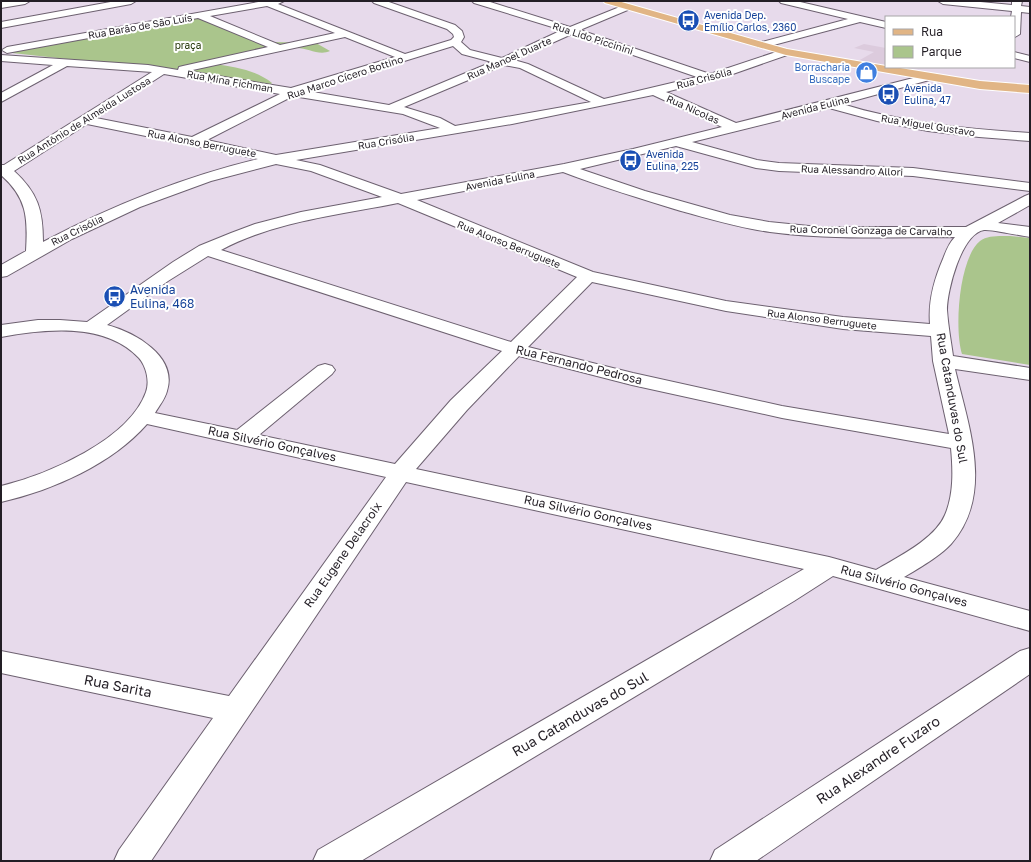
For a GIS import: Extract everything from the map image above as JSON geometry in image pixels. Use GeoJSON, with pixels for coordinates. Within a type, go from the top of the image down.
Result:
{"type":"FeatureCollection","features":[{"type":"Feature","properties":{"kind":"main road"},"geometry":{"type":"LineString","coordinates":[[608,1],[786,52],[980,85],[1030,89]]}},
{"type":"Feature","properties":{"kind":"street"},"geometry":{"type":"LineString","coordinates":[[1,5],[25,1]]}},
{"type":"Feature","properties":{"kind":"street"},"geometry":{"type":"LineString","coordinates":[[1,25],[131,1]]}},
{"type":"Feature","properties":{"kind":"street","name":"Rua Barão de São Luís"},"geometry":{"type":"LineString","coordinates":[[1,51],[279,1]]}},
{"type":"Feature","properties":{"kind":"street"},"geometry":{"type":"LineString","coordinates":[[377,1],[452,27],[458,33],[459,37],[455,42],[466,52],[506,60],[535,70],[603,103]]}},
{"type":"Feature","properties":{"kind":"street","name":"Rua Lido Piccinini"},"geometry":{"type":"LineString","coordinates":[[477,1],[571,30],[708,77]]}},
{"type":"Feature","properties":{"kind":"street"},"geometry":{"type":"LineString","coordinates":[[784,1],[883,23]]}},
{"type":"Feature","properties":{"kind":"street"},"geometry":{"type":"LineString","coordinates":[[943,1],[1017,5],[1030,10]]}},
{"type":"Feature","properties":{"kind":"street"},"geometry":{"type":"LineString","coordinates":[[268,3],[404,57]]}},
{"type":"Feature","properties":{"kind":"street"},"geometry":{"type":"LineString","coordinates":[[1017,5],[1017,35]]}},
{"type":"Feature","properties":{"kind":"street","name":"Rua Manoel Duarte"},"geometry":{"type":"LineString","coordinates":[[391,108],[628,7]]}},
{"type":"Feature","properties":{"kind":"street"},"geometry":{"type":"LineString","coordinates":[[198,15],[279,48]]}},
{"type":"Feature","properties":{"kind":"street"},"geometry":{"type":"LineString","coordinates":[[761,45],[861,19]]}},
{"type":"Feature","properties":{"kind":"street","name":"Rua Antônio de Almeida Lustosa"},"geometry":{"type":"LineString","coordinates":[[3,170],[167,71],[345,34]]}},
{"type":"Feature","properties":{"kind":"street","name":"Rua Marco Cícero Bottino"},"geometry":{"type":"LineString","coordinates":[[194,141],[292,92],[455,42]]}},
{"type":"Feature","properties":{"kind":"street","name":"Rua Crisólia"},"geometry":{"type":"LineString","coordinates":[[1,272],[74,230],[122,208],[235,170],[279,159],[454,130],[603,103],[653,92],[708,77],[786,52]]}},
{"type":"Feature","properties":{"kind":"street"},"geometry":{"type":"LineString","coordinates":[[1015,55],[1030,59]]}},
{"type":"Feature","properties":{"kind":"street","name":"Rua Mina Fichman"},"geometry":{"type":"LineString","coordinates":[[1,58],[167,71],[391,108],[420,115],[454,130]]}},
{"type":"Feature","properties":{"kind":"street"},"geometry":{"type":"LineString","coordinates":[[1,98],[66,62]]}},
{"type":"Feature","properties":{"kind":"street","name":"Avenida Eulina"},"geometry":{"type":"LineString","coordinates":[[91,328],[159,278],[205,250],[238,235],[268,225],[301,217],[564,168],[828,104],[930,77]]}},
{"type":"Feature","properties":{"kind":"street","name":"Rua Nicolas"},"geometry":{"type":"LineString","coordinates":[[653,92],[733,127]]}},
{"type":"Feature","properties":{"kind":"street","name":"Rua Miguel Gustavo"},"geometry":{"type":"LineString","coordinates":[[828,104],[883,118],[937,128],[1030,137]]}},
{"type":"Feature","properties":{"kind":"street","name":"Rua Alonso Berruguete"},"geometry":{"type":"LineString","coordinates":[[86,120],[194,141],[315,168],[401,199],[588,276],[726,306],[843,323],[940,331]]}},
{"type":"Feature","properties":{"kind":"street","name":"Rua Alessandro Allori"},"geometry":{"type":"LineString","coordinates":[[675,142],[756,164],[779,167],[913,172],[1030,187]]}},
{"type":"Feature","properties":{"kind":"street","name":"Rua Coronel Gonzaga de Carvalho"},"geometry":{"type":"LineString","coordinates":[[564,168],[611,185],[660,200],[719,217],[767,227],[806,231],[975,228],[1030,232]]}},
{"type":"Feature","properties":{"kind":"street"},"geometry":{"type":"LineString","coordinates":[[3,170],[24,188],[33,207],[36,226],[34,252]]}},
{"type":"Feature","properties":{"kind":"street","name":"Rua Catanduvas do Sul"},"geometry":{"type":"LineString","coordinates":[[881,579],[912,560],[942,538],[957,516],[964,491],[964,468],[961,443],[943,361],[940,331],[938,309],[943,279],[958,243],[975,228],[1030,199]]}},
{"type":"Feature","properties":{"kind":"street","name":"Rua Fernando Pedrosa"},"geometry":{"type":"LineString","coordinates":[[205,250],[515,349],[632,379],[782,412],[961,443]]}},
{"type":"Feature","properties":{"kind":"street","name":"Rua Eugene Delacroix"},"geometry":{"type":"LineString","coordinates":[[131,861],[401,472],[459,405],[588,276]]}},
{"type":"Feature","properties":{"kind":"street"},"geometry":{"type":"LineString","coordinates":[[1,331],[53,325],[91,328],[122,336],[145,350],[157,369],[157,391],[144,417],[112,446],[64,473],[1,494]]}},
{"type":"Feature","properties":{"kind":"street"},"geometry":{"type":"LineString","coordinates":[[943,361],[1030,374]]}},
{"type":"Feature","properties":{"kind":"street"},"geometry":{"type":"LineString","coordinates":[[243,437],[325,370]]}},
{"type":"Feature","properties":{"kind":"street","name":"Rua Silvério Gonçalves"},"geometry":{"type":"LineString","coordinates":[[144,417],[243,437],[829,566],[1030,621]]}},
{"type":"Feature","properties":{"kind":"street","name":"Rua Catanduvas do Sul"},"geometry":{"type":"LineString","coordinates":[[330,861],[785,594],[829,566]]}},
{"type":"Feature","properties":{"kind":"street","name":"Rua Alexandre Fuzaro"},"geometry":{"type":"LineString","coordinates":[[726,861],[1030,659]]}},
{"type":"Feature","properties":{"kind":"street","name":"Rua Sarita"},"geometry":{"type":"LineString","coordinates":[[1,662],[236,710]]}},
{"type":"Feature","properties":{"kind":"shaded area"},"geometry":{"type":"Polygon","coordinates":[[[864,44],[885,48],[885,66],[858,61],[874,52],[854,48],[864,44]]]}},
{"type":"Feature","properties":{"kind":"green space","name":"praça"},"geometry":{"type":"Polygon","coordinates":[[[191,16],[274,42],[316,43],[330,51],[322,53],[301,48],[277,49],[214,64],[252,72],[272,83],[269,86],[176,71],[3,52],[11,48],[191,16]]]}},
{"type":"Feature","properties":{"kind":"green space"},"geometry":{"type":"Polygon","coordinates":[[[994,236],[1030,238],[1030,365],[962,354],[960,343],[958,328],[960,294],[967,262],[973,250],[983,239],[994,236]]]}},
{"type":"Feature","properties":{"kind":"place","name":"Avenida Dep. Emílio Carlos, 2360"},"geometry":{"type":"Point","coordinates":[688,21]}},
{"type":"Feature","properties":{"kind":"place","name":"Borracharia Buscape"},"geometry":{"type":"Point","coordinates":[866,73]}},
{"type":"Feature","properties":{"kind":"place","name":"Avenida Eulina, 47"},"geometry":{"type":"Point","coordinates":[888,94]}},
{"type":"Feature","properties":{"kind":"place","name":"Avenida Eulina, 225"},"geometry":{"type":"Point","coordinates":[630,160]}},
{"type":"Feature","properties":{"kind":"place","name":"Avenida Eulina, 468"},"geometry":{"type":"Point","coordinates":[114,297]}}]}
